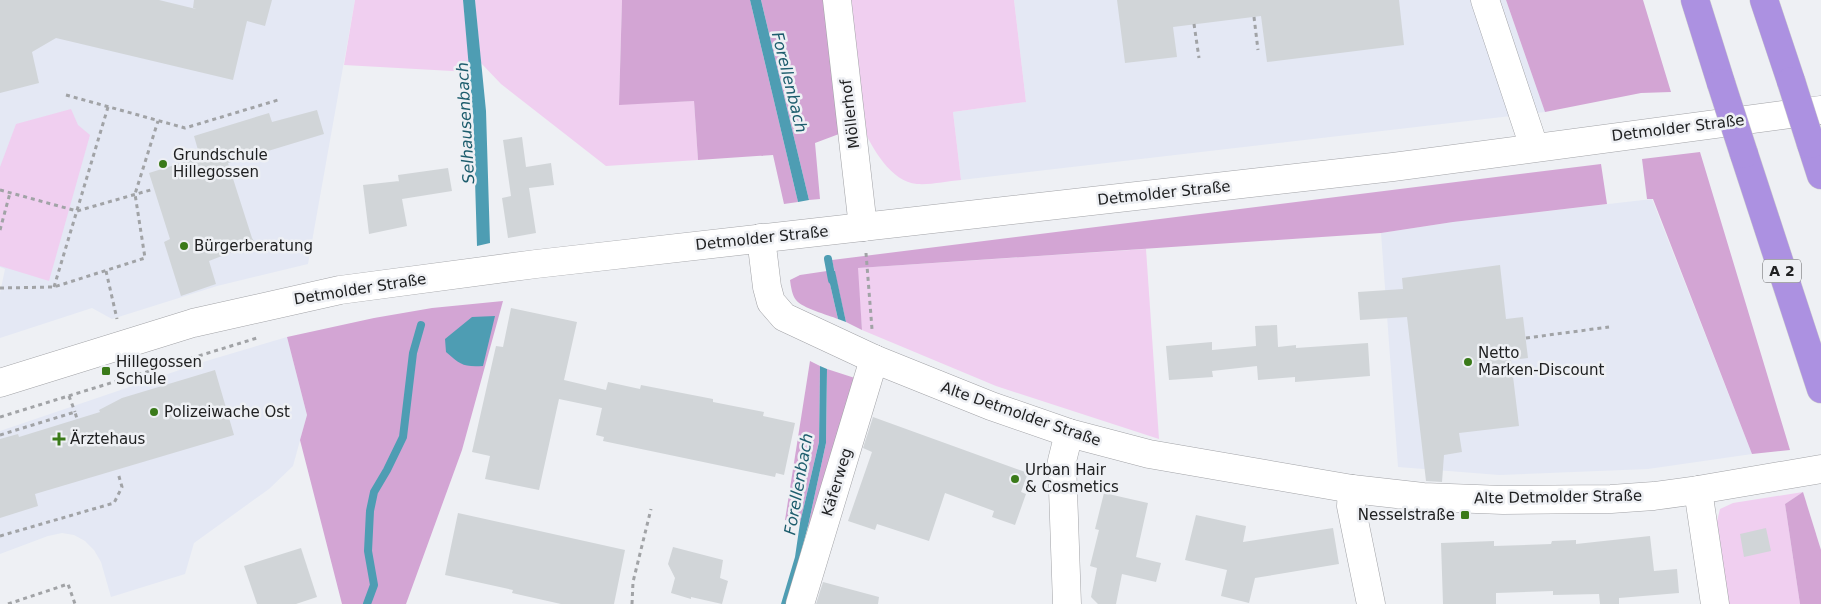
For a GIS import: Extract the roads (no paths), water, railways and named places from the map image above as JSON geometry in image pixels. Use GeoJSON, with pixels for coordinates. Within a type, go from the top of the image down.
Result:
{"type":"FeatureCollection","features":[{"type":"Feature","properties":{"kind":"highway","name":"A 2"},"geometry":{"type":"LineString","coordinates":[[1695,0],[1821,389]]}},
{"type":"Feature","properties":{"kind":"highway"},"geometry":{"type":"LineString","coordinates":[[1764,0],[1821,176]]}},
{"type":"Feature","properties":{"kind":"highway"},"geometry":{"type":"LineString","coordinates":[[1772,0],[1776,37]]}},
{"type":"Feature","properties":{"kind":"street","name":"Möllerhof"},"geometry":{"type":"LineString","coordinates":[[837,0],[863,227]]}},
{"type":"Feature","properties":{"kind":"street"},"geometry":{"type":"LineString","coordinates":[[1485,0],[1534,147]]}},
{"type":"Feature","properties":{"kind":"street","name":"Detmolder Straße"},"geometry":{"type":"LineString","coordinates":[[0,383],[193,323],[340,290],[488,270],[761,238],[1392,167],[1821,110]]}},
{"type":"Feature","properties":{"kind":"street","name":"Alte Detmolder Straße"},"geometry":{"type":"LineString","coordinates":[[761,238],[770,302],[784,317],[874,359],[991,406],[1069,433],[1149,454],[1352,490],[1423,497],[1538,500],[1611,499],[1698,490],[1821,469]]}},
{"type":"Feature","properties":{"kind":"street","name":"Käferweg"},"geometry":{"type":"LineString","coordinates":[[800,604],[874,359]]}},
{"type":"Feature","properties":{"kind":"street"},"geometry":{"type":"LineString","coordinates":[[1067,604],[1062,461],[1069,433]]}},
{"type":"Feature","properties":{"kind":"street"},"geometry":{"type":"LineString","coordinates":[[1352,490],[1351,506],[1372,604]]}},
{"type":"Feature","properties":{"kind":"street"},"geometry":{"type":"LineString","coordinates":[[1698,490],[1715,604]]}},
{"type":"Feature","properties":{"kind":"water"},"geometry":{"type":"Polygon","coordinates":[[[463,0],[475,0],[486,111],[490,243],[477,246],[473,114],[463,0]]]}},
{"type":"Feature","properties":{"kind":"water"},"geometry":{"type":"Polygon","coordinates":[[[750,0],[761,0],[809,200],[798,202],[750,0]]]}},
{"type":"Feature","properties":{"kind":"water"},"geometry":{"type":"Polygon","coordinates":[[[827,271],[835,271],[846,322],[838,319],[827,271]]]}},
{"type":"Feature","properties":{"kind":"water"},"geometry":{"type":"Polygon","coordinates":[[[495,316],[483,366],[463,364],[446,352],[445,339],[472,317],[495,316]]]}},
{"type":"Feature","properties":{"kind":"water"},"geometry":{"type":"Polygon","coordinates":[[[820,366],[827,369],[826,443],[808,526],[787,604],[781,604],[795,557],[800,523],[819,442],[820,366]]]}},
{"type":"Feature","properties":{"kind":"waterway","name":"Forellenbach"},"geometry":{"type":"LineString","coordinates":[[828,259],[832,280]]}},
{"type":"Feature","properties":{"kind":"waterway","name":"Selhausenbach"},"geometry":{"type":"LineString","coordinates":[[367,604],[374,585],[368,551],[370,511],[374,492],[403,437],[413,353],[421,325]]}},
{"type":"Feature","properties":{"kind":"place","name":"Grundschule Hillegossen"},"geometry":{"type":"Point","coordinates":[163,164]}},
{"type":"Feature","properties":{"kind":"place","name":"Bürgerberatung"},"geometry":{"type":"Point","coordinates":[184,246]}},
{"type":"Feature","properties":{"kind":"place","name":"Netto Marken-Discount"},"geometry":{"type":"Point","coordinates":[1468,362]}},
{"type":"Feature","properties":{"kind":"place","name":"Hillegossen Schule"},"geometry":{"type":"Point","coordinates":[106,371]}},
{"type":"Feature","properties":{"kind":"place","name":"Polizeiwache Ost"},"geometry":{"type":"Point","coordinates":[154,412]}},
{"type":"Feature","properties":{"kind":"place","name":"Ärztehaus"},"geometry":{"type":"Point","coordinates":[59,439]}},
{"type":"Feature","properties":{"kind":"place","name":"Urban Hair & Cosmetics"},"geometry":{"type":"Point","coordinates":[1015,479]}},
{"type":"Feature","properties":{"kind":"place","name":"Nesselstraße"},"geometry":{"type":"Point","coordinates":[1465,515]}}]}
